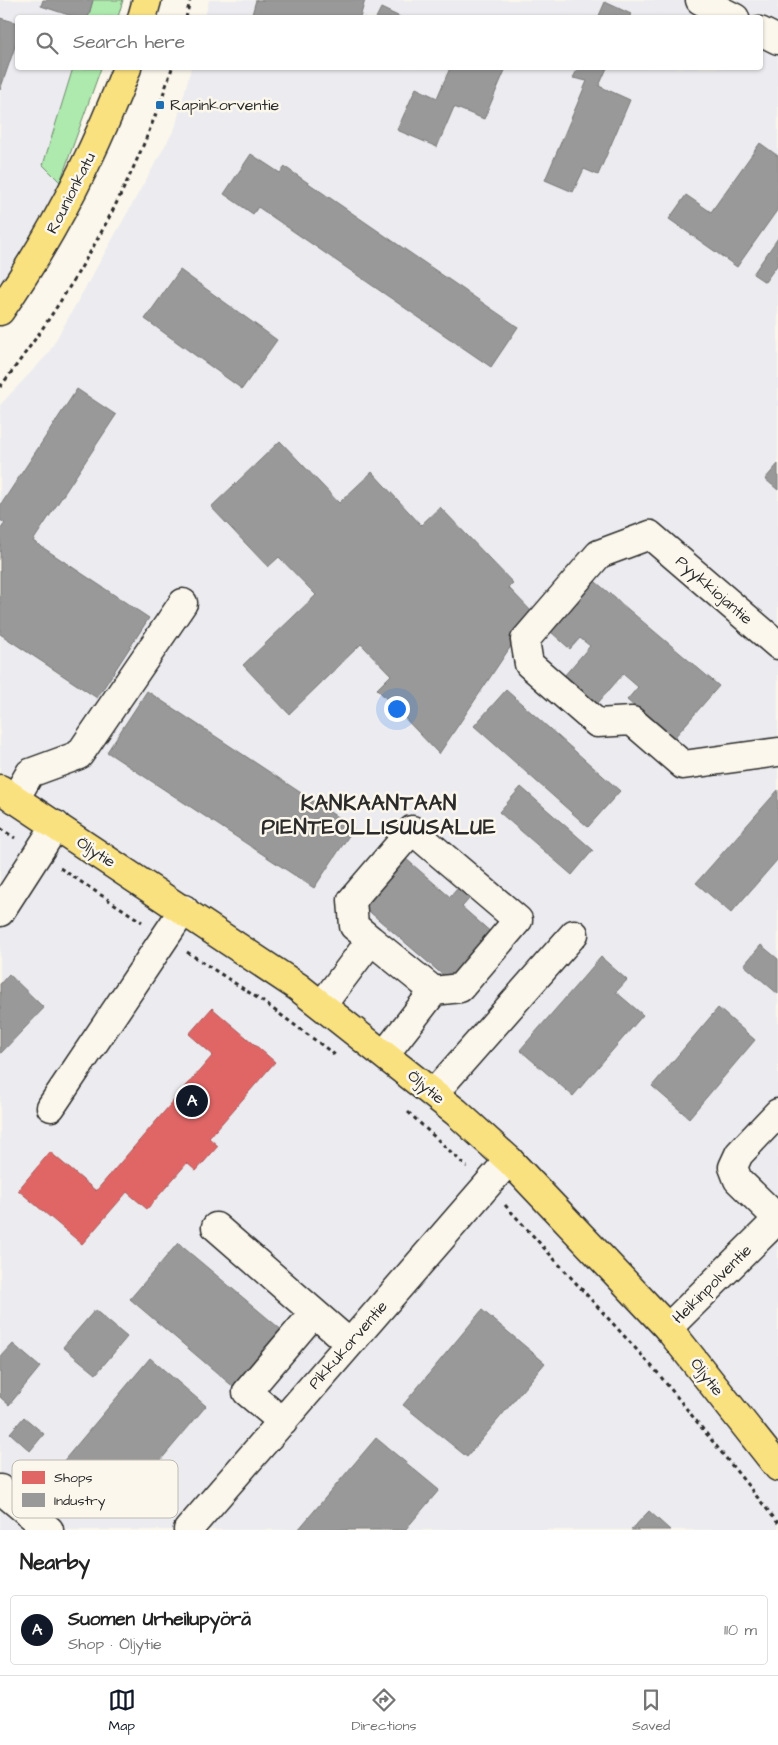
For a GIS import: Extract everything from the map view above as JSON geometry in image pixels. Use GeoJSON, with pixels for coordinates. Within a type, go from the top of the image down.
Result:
{"type":"FeatureCollection","features":[{"type":"Feature","properties":{"kind":"main road"},"geometry":{"type":"LineString","coordinates":[[143,15],[147,0]]}},
{"type":"Feature","properties":{"kind":"main road","name":"Rounionkatu"},"geometry":{"type":"LineString","coordinates":[[0,311],[56,224],[91,156],[126,70]]}},
{"type":"Feature","properties":{"kind":"main road","name":"Öljytie"},"geometry":{"type":"LineString","coordinates":[[8,794],[184,909],[322,1005],[434,1093],[508,1160],[668,1328],[778,1467]]}},
{"type":"Feature","properties":{"kind":"street"},"geometry":{"type":"LineString","coordinates":[[763,32],[778,40]]}},
{"type":"Feature","properties":{"kind":"street","name":"Pyykkiojantie"},"geometry":{"type":"LineString","coordinates":[[778,645],[650,535],[599,554],[525,640],[529,664],[597,723],[632,720],[683,765],[778,752]]}},
{"type":"Feature","properties":{"kind":"street"},"geometry":{"type":"LineString","coordinates":[[8,794],[30,774],[79,755],[183,603]]}},
{"type":"Feature","properties":{"kind":"street"},"geometry":{"type":"LineString","coordinates":[[0,912],[56,825]]}},
{"type":"Feature","properties":{"kind":"street"},"geometry":{"type":"LineString","coordinates":[[385,1054],[434,991],[460,988],[518,920],[412,830],[352,900],[354,926],[434,991]]}},
{"type":"Feature","properties":{"kind":"street"},"geometry":{"type":"LineString","coordinates":[[51,1107],[184,909]]}},
{"type":"Feature","properties":{"kind":"street"},"geometry":{"type":"LineString","coordinates":[[434,1093],[574,934]]}},
{"type":"Feature","properties":{"kind":"street"},"geometry":{"type":"LineString","coordinates":[[322,1005],[371,940]]}},
{"type":"Feature","properties":{"kind":"street"},"geometry":{"type":"LineString","coordinates":[[778,1112],[739,1154],[733,1168],[738,1180],[778,1219]]}},
{"type":"Feature","properties":{"kind":"street","name":"Pikkukorventie"},"geometry":{"type":"LineString","coordinates":[[188,1530],[508,1160]]}},
{"type":"Feature","properties":{"kind":"street","name":"Heikinpolventie"},"geometry":{"type":"LineString","coordinates":[[668,1328],[778,1219]]}},
{"type":"Feature","properties":{"kind":"street"},"geometry":{"type":"LineString","coordinates":[[216,1228],[349,1343]]}},
{"type":"Feature","properties":{"kind":"street"},"geometry":{"type":"LineString","coordinates":[[283,1422],[248,1392],[314,1313]]}},
{"type":"Feature","properties":{"kind":"street"},"geometry":{"type":"LineString","coordinates":[[0,1489],[12,1499]]}},
{"type":"Feature","properties":{"kind":"street"},"geometry":{"type":"LineString","coordinates":[[35,1518],[49,1530]]}},
{"type":"Feature","properties":{"kind":"path"},"geometry":{"type":"LineString","coordinates":[[187,15],[190,0]]}},
{"type":"Feature","properties":{"kind":"path"},"geometry":{"type":"LineString","coordinates":[[0,387],[61,302],[130,178],[160,105],[171,70]]}},
{"type":"Feature","properties":{"kind":"path"},"geometry":{"type":"LineString","coordinates":[[0,828],[262,1001],[341,1059]]}},
{"type":"Feature","properties":{"kind":"path"},"geometry":{"type":"LineString","coordinates":[[403,1107],[486,1186],[657,1372],[778,1523]]}},
{"type":"Feature","properties":{"kind":"shaded area"},"geometry":{"type":"Polygon","coordinates":[[[0,0],[93,0],[89,15],[15,15],[15,70],[72,70],[43,165],[60,182],[0,285],[0,0]]]}},
{"type":"Feature","properties":{"kind":"shaded area"},"geometry":{"type":"Polygon","coordinates":[[[209,0],[778,0],[778,1530],[0,1530],[0,405],[48,354],[175,128],[190,70],[763,70],[763,15],[205,15],[209,0]]]}},
{"type":"Feature","properties":{"kind":"green space"},"geometry":{"type":"Polygon","coordinates":[[[93,0],[123,0],[119,15],[89,15],[93,0]]]}},
{"type":"Feature","properties":{"kind":"green space"},"geometry":{"type":"Polygon","coordinates":[[[72,70],[100,70],[60,182],[43,165],[72,70]]]}},
{"type":"Feature","properties":{"kind":"building: Shops"},"geometry":{"type":"Polygon","coordinates":[[[212,1008],[275,1062],[209,1138],[218,1146],[196,1171],[187,1163],[147,1209],[127,1192],[82,1244],[18,1190],[50,1152],[96,1191],[213,1055],[189,1034],[212,1008]]]}},
{"type":"Feature","properties":{"kind":"building: Industry"},"geometry":{"type":"Polygon","coordinates":[[[43,0],[93,0],[89,15],[69,15],[41,6],[43,0]]]}},
{"type":"Feature","properties":{"kind":"building: Industry"},"geometry":{"type":"Polygon","coordinates":[[[256,0],[365,0],[361,15],[252,15],[256,0]]]}},
{"type":"Feature","properties":{"kind":"building: Industry"},"geometry":{"type":"Polygon","coordinates":[[[605,2],[631,14],[630,15],[599,15],[605,2]]]}},
{"type":"Feature","properties":{"kind":"building: Industry"},"geometry":{"type":"Polygon","coordinates":[[[381,8],[396,15],[378,15],[381,8]]]}},
{"type":"Feature","properties":{"kind":"building: Industry"},"geometry":{"type":"Polygon","coordinates":[[[0,18],[15,22],[15,47],[0,90],[0,18]]]}},
{"type":"Feature","properties":{"kind":"building: Industry"},"geometry":{"type":"Polygon","coordinates":[[[449,70],[505,70],[484,119],[454,107],[437,147],[397,130],[416,88],[437,98],[449,70]]]}},
{"type":"Feature","properties":{"kind":"building: Industry"},"geometry":{"type":"Polygon","coordinates":[[[577,70],[606,70],[599,86],[630,100],[598,175],[584,169],[573,192],[545,180],[587,81],[573,78],[577,70]]]}},
{"type":"Feature","properties":{"kind":"building: Industry"},"geometry":{"type":"Polygon","coordinates":[[[760,143],[778,156],[778,209],[737,267],[669,219],[686,195],[711,212],[760,143]]]}},
{"type":"Feature","properties":{"kind":"building: Industry"},"geometry":{"type":"Polygon","coordinates":[[[251,154],[280,173],[285,167],[518,327],[491,367],[258,207],[253,214],[224,194],[251,154]]]}},
{"type":"Feature","properties":{"kind":"building: Industry"},"geometry":{"type":"Polygon","coordinates":[[[778,238],[778,264],[765,282],[753,274],[778,238]]]}},
{"type":"Feature","properties":{"kind":"building: Industry"},"geometry":{"type":"Polygon","coordinates":[[[180,270],[277,340],[242,389],[145,319],[180,270]]]}},
{"type":"Feature","properties":{"kind":"building: Industry"},"geometry":{"type":"Polygon","coordinates":[[[77,389],[116,415],[33,541],[149,618],[97,698],[0,634],[0,530],[5,523],[0,520],[0,506],[77,389]]]}},
{"type":"Feature","properties":{"kind":"building: Industry"},"geometry":{"type":"Polygon","coordinates":[[[280,441],[339,503],[372,472],[421,525],[440,507],[513,583],[508,587],[533,613],[439,754],[377,689],[391,675],[361,644],[289,714],[243,665],[316,595],[279,557],[268,567],[211,507],[280,441]]]}},
{"type":"Feature","properties":{"kind":"building: Industry"},"geometry":{"type":"Polygon","coordinates":[[[778,464],[778,490],[765,479],[778,464]]]}},
{"type":"Feature","properties":{"kind":"building: Industry"},"geometry":{"type":"Polygon","coordinates":[[[590,577],[719,686],[673,739],[627,700],[638,687],[623,674],[597,704],[564,676],[590,646],[580,638],[570,649],[551,632],[562,620],[558,616],[590,577]]]}},
{"type":"Feature","properties":{"kind":"building: Industry"},"geometry":{"type":"Polygon","coordinates":[[[506,690],[620,791],[588,827],[474,726],[506,690]]]}},
{"type":"Feature","properties":{"kind":"building: Industry"},"geometry":{"type":"Polygon","coordinates":[[[147,691],[354,828],[314,888],[107,752],[147,691]]]}},
{"type":"Feature","properties":{"kind":"building: Industry"},"geometry":{"type":"Polygon","coordinates":[[[521,787],[593,850],[572,875],[499,812],[521,787]]]}},
{"type":"Feature","properties":{"kind":"building: Industry"},"geometry":{"type":"Polygon","coordinates":[[[778,790],[778,859],[731,913],[696,883],[778,790]]]}},
{"type":"Feature","properties":{"kind":"building: Industry"},"geometry":{"type":"Polygon","coordinates":[[[405,858],[450,897],[458,888],[470,898],[462,907],[493,934],[451,982],[364,907],[405,858]]]}},
{"type":"Feature","properties":{"kind":"building: Industry"},"geometry":{"type":"Polygon","coordinates":[[[761,945],[778,959],[778,994],[744,965],[761,945]]]}},
{"type":"Feature","properties":{"kind":"building: Industry"},"geometry":{"type":"Polygon","coordinates":[[[601,957],[627,980],[616,992],[643,1015],[573,1096],[520,1050],[601,957]]]}},
{"type":"Feature","properties":{"kind":"building: Industry"},"geometry":{"type":"Polygon","coordinates":[[[9,974],[44,1008],[0,1054],[0,984],[9,974]]]}},
{"type":"Feature","properties":{"kind":"building: Industry"},"geometry":{"type":"Polygon","coordinates":[[[718,1008],[755,1040],[689,1118],[652,1086],[718,1008]]]}},
{"type":"Feature","properties":{"kind":"building: Industry"},"geometry":{"type":"Polygon","coordinates":[[[178,1243],[284,1332],[236,1389],[130,1299],[178,1243]]]}},
{"type":"Feature","properties":{"kind":"building: Industry"},"geometry":{"type":"Polygon","coordinates":[[[95,1310],[127,1337],[96,1374],[63,1347],[95,1310]]]}},
{"type":"Feature","properties":{"kind":"building: Industry"},"geometry":{"type":"Polygon","coordinates":[[[482,1310],[545,1363],[467,1457],[403,1405],[482,1310]]]}},
{"type":"Feature","properties":{"kind":"building: Industry"},"geometry":{"type":"Polygon","coordinates":[[[13,1344],[40,1367],[9,1405],[0,1397],[0,1358],[13,1344]]]}},
{"type":"Feature","properties":{"kind":"building: Industry"},"geometry":{"type":"Polygon","coordinates":[[[150,1358],[206,1406],[161,1460],[64,1460],[150,1358]]]}},
{"type":"Feature","properties":{"kind":"building: Industry"},"geometry":{"type":"Polygon","coordinates":[[[24,1417],[44,1434],[30,1451],[10,1433],[24,1417]]]}},
{"type":"Feature","properties":{"kind":"building: Industry"},"geometry":{"type":"Polygon","coordinates":[[[376,1438],[439,1490],[405,1530],[298,1530],[376,1438]]]}},
{"type":"Feature","properties":{"kind":"building: Industry"},"geometry":{"type":"Polygon","coordinates":[[[649,1511],[670,1530],[631,1530],[649,1511]]]}},
{"type":"Feature","properties":{"kind":"place","name":"Rapinkorventie"},"geometry":{"type":"Point","coordinates":[160,105]}},
{"type":"Feature","properties":{"kind":"place","name":"Suomen Urheilupyörä"},"geometry":{"type":"Point","coordinates":[192,1101]}},
{"type":"Feature","properties":{"kind":"district","name":"KANKAANTAAN PIENTEOLLISUUSALUE"},"geometry":{"type":"Point","coordinates":[379,815]}}]}
